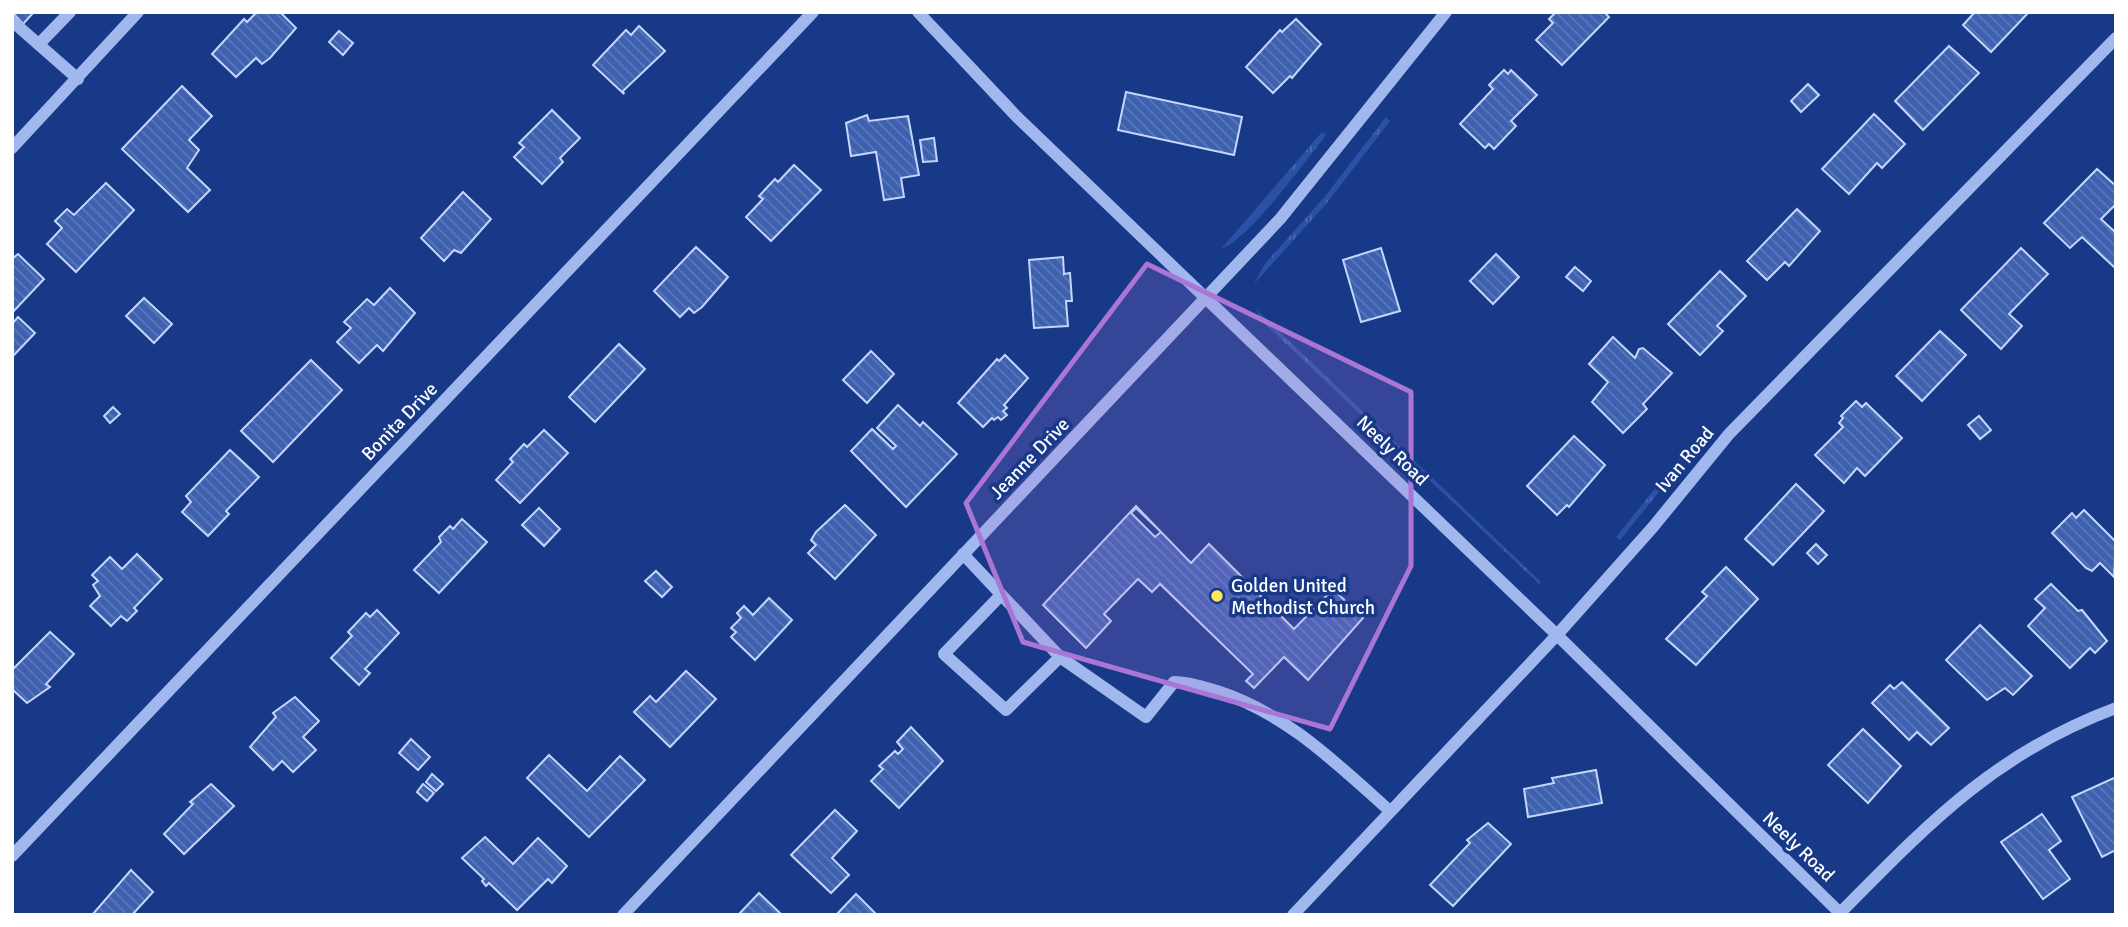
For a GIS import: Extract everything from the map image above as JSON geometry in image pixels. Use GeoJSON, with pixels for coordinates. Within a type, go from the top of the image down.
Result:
{"type":"FeatureCollection","features":[{"type":"Feature","properties":{"kind":"street"},"geometry":{"type":"LineString","coordinates":[[38,44],[69,12]]}},
{"type":"Feature","properties":{"kind":"street"},"geometry":{"type":"LineString","coordinates":[[12,148],[138,12]]}},
{"type":"Feature","properties":{"kind":"street","name":"Bonita Drive"},"geometry":{"type":"LineString","coordinates":[[12,856],[813,12]]}},
{"type":"Feature","properties":{"kind":"street","name":"Neely Road"},"geometry":{"type":"LineString","coordinates":[[918,12],[1016,116],[1557,635],[1841,914]]}},
{"type":"Feature","properties":{"kind":"street","name":"Jeanne Drive"},"geometry":{"type":"LineString","coordinates":[[623,915],[1207,298],[1316,176],[1446,12]]}},
{"type":"Feature","properties":{"kind":"street"},"geometry":{"type":"LineString","coordinates":[[12,21],[78,79]]}},
{"type":"Feature","properties":{"kind":"street","name":"Ivan Road"},"geometry":{"type":"LineString","coordinates":[[1293,915],[1557,635],[1653,527],[1729,434],[2116,38]]}},
{"type":"Feature","properties":{"kind":"street"},"geometry":{"type":"LineString","coordinates":[[963,554],[1060,657],[1146,717],[1174,682],[1192,683],[1247,701],[1291,726],[1390,811]]}},
{"type":"Feature","properties":{"kind":"street"},"geometry":{"type":"LineString","coordinates":[[1001,595],[944,654],[1006,710],[1060,657]]}},
{"type":"Feature","properties":{"kind":"street"},"geometry":{"type":"LineString","coordinates":[[1841,914],[1938,815],[1980,779],[2057,733],[2116,708]]}},
{"type":"Feature","properties":{"kind":"highlighted area"},"geometry":{"type":"Polygon","coordinates":[[[1147,264],[1411,392],[1411,566],[1330,729],[1023,642],[966,503],[1147,264]]]}},
{"type":"Feature","properties":{"kind":"green space"},"geometry":{"type":"Polygon","coordinates":[[[1386,117],[1390,121],[1326,204],[1254,284],[1264,265],[1326,195],[1386,117]]]}},
{"type":"Feature","properties":{"kind":"green space"},"geometry":{"type":"Polygon","coordinates":[[[1322,132],[1326,135],[1261,216],[1233,242],[1221,249],[1322,132]]]}},
{"type":"Feature","properties":{"kind":"green space"},"geometry":{"type":"Polygon","coordinates":[[[1256,309],[1540,581],[1540,585],[1262,321],[1256,309]]]}},
{"type":"Feature","properties":{"kind":"green space"},"geometry":{"type":"Polygon","coordinates":[[[1703,429],[1707,433],[1620,540],[1616,537],[1703,429]]]}},
{"type":"Feature","properties":{"kind":"building"},"geometry":{"type":"Polygon","coordinates":[[[12,12],[34,12],[23,24],[12,12]]]}},
{"type":"Feature","properties":{"kind":"building"},"geometry":{"type":"Polygon","coordinates":[[[257,12],[280,12],[296,28],[270,58],[262,64],[256,58],[236,77],[212,54],[244,19],[247,22],[257,12]]]}},
{"type":"Feature","properties":{"kind":"building"},"geometry":{"type":"Polygon","coordinates":[[[1556,12],[1604,12],[1609,17],[1562,65],[1536,40],[1553,23],[1549,19],[1556,12]]]}},
{"type":"Feature","properties":{"kind":"building"},"geometry":{"type":"Polygon","coordinates":[[[1975,12],[2029,12],[1991,52],[1963,25],[1975,12]]]}},
{"type":"Feature","properties":{"kind":"building"},"geometry":{"type":"Polygon","coordinates":[[[1296,19],[1321,44],[1292,78],[1290,76],[1273,93],[1246,67],[1280,30],[1282,32],[1296,19]]]}},
{"type":"Feature","properties":{"kind":"building"},"geometry":{"type":"Polygon","coordinates":[[[639,26],[665,51],[623,91],[624,94],[593,65],[626,30],[631,35],[639,26]]]}},
{"type":"Feature","properties":{"kind":"building"},"geometry":{"type":"Polygon","coordinates":[[[339,31],[353,43],[343,55],[329,42],[339,31]]]}},
{"type":"Feature","properties":{"kind":"building"},"geometry":{"type":"Polygon","coordinates":[[[1949,46],[1979,73],[1923,130],[1895,101],[1949,46]]]}},
{"type":"Feature","properties":{"kind":"building"},"geometry":{"type":"Polygon","coordinates":[[[1504,70],[1508,74],[1511,70],[1537,95],[1511,121],[1516,126],[1494,149],[1489,144],[1485,148],[1460,124],[1493,89],[1489,85],[1504,70]]]}},
{"type":"Feature","properties":{"kind":"building"},"geometry":{"type":"Polygon","coordinates":[[[1808,84],[1819,95],[1801,112],[1791,101],[1808,84]]]}},
{"type":"Feature","properties":{"kind":"building"},"geometry":{"type":"Polygon","coordinates":[[[182,86],[212,116],[189,140],[199,150],[187,168],[210,190],[188,212],[122,149],[182,86]]]}},
{"type":"Feature","properties":{"kind":"building"},"geometry":{"type":"Polygon","coordinates":[[[1126,92],[1242,117],[1234,155],[1118,130],[1126,92]]]}},
{"type":"Feature","properties":{"kind":"building"},"geometry":{"type":"Polygon","coordinates":[[[552,110],[580,138],[560,158],[563,162],[542,184],[514,157],[524,147],[519,143],[552,110]]]}},
{"type":"Feature","properties":{"kind":"building"},"geometry":{"type":"Polygon","coordinates":[[[1874,114],[1905,144],[1882,168],[1877,163],[1849,194],[1822,169],[1874,114]]]}},
{"type":"Feature","properties":{"kind":"building"},"geometry":{"type":"Polygon","coordinates":[[[867,115],[869,121],[908,116],[919,175],[901,178],[904,197],[884,200],[876,152],[851,156],[846,123],[867,115]]]}},
{"type":"Feature","properties":{"kind":"building"},"geometry":{"type":"Polygon","coordinates":[[[934,138],[937,161],[923,162],[920,140],[934,138]]]}},
{"type":"Feature","properties":{"kind":"building"},"geometry":{"type":"Polygon","coordinates":[[[794,165],[821,190],[771,241],[746,217],[763,199],[759,196],[775,179],[778,182],[794,165]]]}},
{"type":"Feature","properties":{"kind":"building"},"geometry":{"type":"Polygon","coordinates":[[[2097,169],[2116,186],[2116,204],[2101,219],[2116,233],[2116,269],[2082,237],[2070,248],[2044,223],[2097,169]]]}},
{"type":"Feature","properties":{"kind":"building"},"geometry":{"type":"Polygon","coordinates":[[[106,183],[134,210],[76,272],[47,244],[62,228],[55,221],[67,209],[74,215],[106,183]]]}},
{"type":"Feature","properties":{"kind":"building"},"geometry":{"type":"Polygon","coordinates":[[[463,192],[491,219],[461,253],[454,250],[444,261],[421,238],[463,192]]]}},
{"type":"Feature","properties":{"kind":"building"},"geometry":{"type":"Polygon","coordinates":[[[1797,209],[1820,231],[1789,266],[1785,262],[1767,280],[1747,261],[1797,209]]]}},
{"type":"Feature","properties":{"kind":"building"},"geometry":{"type":"Polygon","coordinates":[[[696,247],[728,277],[702,307],[694,313],[689,308],[680,317],[654,291],[696,247]]]}},
{"type":"Feature","properties":{"kind":"building"},"geometry":{"type":"Polygon","coordinates":[[[1381,248],[1400,311],[1361,322],[1343,260],[1381,248]]]}},
{"type":"Feature","properties":{"kind":"building"},"geometry":{"type":"Polygon","coordinates":[[[2021,248],[2048,274],[2009,314],[2022,326],[2001,349],[1961,310],[2021,248]]]}},
{"type":"Feature","properties":{"kind":"building"},"geometry":{"type":"Polygon","coordinates":[[[18,254],[44,279],[12,313],[12,259],[18,254]]]}},
{"type":"Feature","properties":{"kind":"building"},"geometry":{"type":"Polygon","coordinates":[[[1496,254],[1519,277],[1493,304],[1470,281],[1496,254]]]}},
{"type":"Feature","properties":{"kind":"building"},"geometry":{"type":"Polygon","coordinates":[[[1063,257],[1064,274],[1070,273],[1072,301],[1066,301],[1068,326],[1034,328],[1029,260],[1063,257]]]}},
{"type":"Feature","properties":{"kind":"building"},"geometry":{"type":"Polygon","coordinates":[[[1575,267],[1591,281],[1583,291],[1566,277],[1575,267]]]}},
{"type":"Feature","properties":{"kind":"building"},"geometry":{"type":"Polygon","coordinates":[[[1720,271],[1746,296],[1717,326],[1723,331],[1700,355],[1668,324],[1720,271]]]}},
{"type":"Feature","properties":{"kind":"building"},"geometry":{"type":"Polygon","coordinates":[[[390,288],[415,313],[383,351],[377,345],[359,363],[337,342],[351,328],[344,322],[367,299],[374,305],[390,288]]]}},
{"type":"Feature","properties":{"kind":"building"},"geometry":{"type":"Polygon","coordinates":[[[144,298],[172,324],[154,343],[126,316],[144,298]]]}},
{"type":"Feature","properties":{"kind":"building"},"geometry":{"type":"Polygon","coordinates":[[[18,317],[35,333],[13,356],[12,324],[18,317]]]}},
{"type":"Feature","properties":{"kind":"building"},"geometry":{"type":"Polygon","coordinates":[[[1940,331],[1966,355],[1922,401],[1896,376],[1940,331]]]}},
{"type":"Feature","properties":{"kind":"building"},"geometry":{"type":"Polygon","coordinates":[[[1613,337],[1635,358],[1639,349],[1643,348],[1672,373],[1643,404],[1647,409],[1623,433],[1592,402],[1608,382],[1589,364],[1613,337]]]}},
{"type":"Feature","properties":{"kind":"building"},"geometry":{"type":"Polygon","coordinates":[[[619,344],[645,369],[595,422],[569,397],[619,344]]]}},
{"type":"Feature","properties":{"kind":"building"},"geometry":{"type":"Polygon","coordinates":[[[871,351],[894,374],[867,403],[843,380],[871,351]]]}},
{"type":"Feature","properties":{"kind":"building"},"geometry":{"type":"Polygon","coordinates":[[[1005,355],[1028,378],[1004,405],[1007,408],[1003,411],[1007,415],[1001,420],[998,417],[994,420],[992,418],[983,427],[958,403],[997,359],[999,361],[1005,355]]]}},
{"type":"Feature","properties":{"kind":"building"},"geometry":{"type":"Polygon","coordinates":[[[311,360],[342,390],[273,462],[241,431],[311,360]]]}},
{"type":"Feature","properties":{"kind":"building"},"geometry":{"type":"Polygon","coordinates":[[[1856,401],[1862,407],[1866,403],[1902,438],[1865,476],[1857,468],[1844,483],[1815,455],[1843,427],[1839,423],[1843,418],[1841,416],[1856,401]]]}},
{"type":"Feature","properties":{"kind":"building"},"geometry":{"type":"Polygon","coordinates":[[[898,405],[920,426],[923,422],[957,454],[906,507],[851,451],[872,429],[893,449],[896,446],[877,428],[898,405]]]}},
{"type":"Feature","properties":{"kind":"building"},"geometry":{"type":"Polygon","coordinates":[[[113,407],[120,414],[110,423],[104,416],[113,407]]]}},
{"type":"Feature","properties":{"kind":"building"},"geometry":{"type":"Polygon","coordinates":[[[1979,416],[1991,430],[1980,439],[1968,425],[1979,416]]]}},
{"type":"Feature","properties":{"kind":"building"},"geometry":{"type":"Polygon","coordinates":[[[544,430],[568,453],[520,503],[496,480],[513,462],[510,459],[524,444],[527,447],[544,430]]]}},
{"type":"Feature","properties":{"kind":"building"},"geometry":{"type":"Polygon","coordinates":[[[1574,436],[1605,465],[1569,507],[1567,505],[1557,515],[1527,486],[1574,436]]]}},
{"type":"Feature","properties":{"kind":"building"},"geometry":{"type":"Polygon","coordinates":[[[230,450],[259,477],[226,511],[229,514],[208,536],[182,512],[191,502],[186,496],[230,450]]]}},
{"type":"Feature","properties":{"kind":"building"},"geometry":{"type":"Polygon","coordinates":[[[1796,484],[1824,511],[1773,565],[1745,539],[1796,484]]]}},
{"type":"Feature","properties":{"kind":"building"},"geometry":{"type":"Polygon","coordinates":[[[845,505],[876,535],[835,579],[808,553],[816,545],[811,540],[816,532],[845,505]]]}},
{"type":"Feature","properties":{"kind":"building","name":"Golden United Methodist Church"},"geometry":{"type":"Polygon","coordinates":[[[1136,506],[1191,563],[1209,544],[1294,629],[1333,589],[1363,618],[1308,680],[1284,657],[1254,688],[1246,681],[1253,674],[1160,584],[1152,592],[1138,579],[1104,614],[1111,621],[1086,648],[1043,605],[1136,506]],[[1136,508],[1131,513],[1155,537],[1161,532],[1136,508]]]}},
{"type":"Feature","properties":{"kind":"building"},"geometry":{"type":"Polygon","coordinates":[[[539,508],[560,529],[544,546],[522,525],[539,508]]]}},
{"type":"Feature","properties":{"kind":"building"},"geometry":{"type":"Polygon","coordinates":[[[2084,510],[2116,542],[2114,577],[2100,563],[2092,571],[2086,568],[2052,533],[2072,513],[2076,518],[2084,510]]]}},
{"type":"Feature","properties":{"kind":"building"},"geometry":{"type":"Polygon","coordinates":[[[462,519],[487,542],[439,593],[414,570],[441,542],[439,537],[450,526],[453,529],[462,519]]]}},
{"type":"Feature","properties":{"kind":"building"},"geometry":{"type":"Polygon","coordinates":[[[1816,544],[1827,555],[1818,564],[1807,553],[1816,544]]]}},
{"type":"Feature","properties":{"kind":"building"},"geometry":{"type":"Polygon","coordinates":[[[137,554],[162,579],[134,608],[137,611],[127,621],[121,616],[111,626],[90,606],[100,596],[93,585],[98,581],[92,575],[110,557],[122,569],[137,554]]]}},
{"type":"Feature","properties":{"kind":"building"},"geometry":{"type":"Polygon","coordinates":[[[1726,567],[1758,599],[1696,665],[1666,639],[1707,596],[1702,592],[1726,567]]]}},
{"type":"Feature","properties":{"kind":"building"},"geometry":{"type":"Polygon","coordinates":[[[656,571],[672,587],[662,597],[645,581],[656,571]]]}},
{"type":"Feature","properties":{"kind":"building"},"geometry":{"type":"Polygon","coordinates":[[[2051,584],[2078,611],[2082,610],[2107,641],[2095,653],[2090,648],[2070,668],[2028,626],[2045,608],[2035,599],[2051,584]]]}},
{"type":"Feature","properties":{"kind":"building"},"geometry":{"type":"Polygon","coordinates":[[[769,598],[792,620],[755,660],[731,637],[736,632],[731,628],[741,618],[737,613],[744,606],[753,615],[769,598]]]}},
{"type":"Feature","properties":{"kind":"building"},"geometry":{"type":"Polygon","coordinates":[[[377,610],[399,633],[365,669],[370,673],[359,685],[331,658],[352,636],[348,632],[366,613],[370,617],[377,610]]]}},
{"type":"Feature","properties":{"kind":"building"},"geometry":{"type":"Polygon","coordinates":[[[1980,625],[2032,676],[2013,695],[2005,688],[1987,700],[1946,660],[1980,625]]]}},
{"type":"Feature","properties":{"kind":"building"},"geometry":{"type":"Polygon","coordinates":[[[50,632],[74,654],[46,684],[50,687],[27,703],[12,689],[12,670],[50,632]]]}},
{"type":"Feature","properties":{"kind":"building"},"geometry":{"type":"Polygon","coordinates":[[[686,671],[716,699],[670,747],[634,712],[650,696],[656,702],[686,671]]]}},
{"type":"Feature","properties":{"kind":"building"},"geometry":{"type":"Polygon","coordinates":[[[1902,682],[1949,728],[1931,745],[1917,732],[1909,740],[1872,703],[1890,685],[1894,689],[1902,682]]]}},
{"type":"Feature","properties":{"kind":"building"},"geometry":{"type":"Polygon","coordinates":[[[295,697],[319,721],[303,737],[316,750],[293,772],[282,761],[273,770],[250,747],[276,717],[273,713],[295,697]]]}},
{"type":"Feature","properties":{"kind":"building"},"geometry":{"type":"Polygon","coordinates":[[[911,727],[943,761],[899,808],[871,781],[883,769],[879,766],[895,751],[898,754],[903,749],[897,742],[911,727]]]}},
{"type":"Feature","properties":{"kind":"building"},"geometry":{"type":"Polygon","coordinates":[[[1863,729],[1901,766],[1868,803],[1828,765],[1863,729]]]}},
{"type":"Feature","properties":{"kind":"building"},"geometry":{"type":"Polygon","coordinates":[[[411,739],[430,757],[418,770],[399,753],[411,739]]]}},
{"type":"Feature","properties":{"kind":"building"},"geometry":{"type":"Polygon","coordinates":[[[549,755],[587,791],[620,756],[645,780],[589,837],[527,778],[549,755]]]}},
{"type":"Feature","properties":{"kind":"building"},"geometry":{"type":"Polygon","coordinates":[[[1596,770],[1602,803],[1528,817],[1524,789],[1554,783],[1552,778],[1596,770]]]}},
{"type":"Feature","properties":{"kind":"building"},"geometry":{"type":"Polygon","coordinates":[[[432,774],[443,784],[436,791],[426,782],[432,774]]]}},
{"type":"Feature","properties":{"kind":"building"},"geometry":{"type":"Polygon","coordinates":[[[2116,777],[2116,850],[2102,857],[2072,797],[2116,777]]]}},
{"type":"Feature","properties":{"kind":"building"},"geometry":{"type":"Polygon","coordinates":[[[211,784],[234,806],[184,854],[164,834],[193,804],[190,802],[211,784]]]}},
{"type":"Feature","properties":{"kind":"building"},"geometry":{"type":"Polygon","coordinates":[[[423,784],[434,793],[427,801],[417,792],[423,784]]]}},
{"type":"Feature","properties":{"kind":"building"},"geometry":{"type":"Polygon","coordinates":[[[835,810],[857,831],[832,858],[849,875],[831,893],[791,855],[835,810]]]}},
{"type":"Feature","properties":{"kind":"building"},"geometry":{"type":"Polygon","coordinates":[[[2042,814],[2061,841],[2049,850],[2070,879],[2043,899],[2001,842],[2042,814]]]}},
{"type":"Feature","properties":{"kind":"building"},"geometry":{"type":"Polygon","coordinates":[[[1488,823],[1511,844],[1453,906],[1430,885],[1470,843],[1467,840],[1488,823]]]}},
{"type":"Feature","properties":{"kind":"building"},"geometry":{"type":"Polygon","coordinates":[[[485,837],[513,864],[538,838],[567,866],[552,883],[548,879],[517,910],[489,883],[486,886],[482,881],[484,879],[462,858],[485,837]]]}},
{"type":"Feature","properties":{"kind":"building"},"geometry":{"type":"Polygon","coordinates":[[[131,870],[153,892],[132,915],[92,915],[131,870]]]}},
{"type":"Feature","properties":{"kind":"building"},"geometry":{"type":"Polygon","coordinates":[[[759,893],[782,915],[738,915],[759,893]]]}},
{"type":"Feature","properties":{"kind":"building"},"geometry":{"type":"Polygon","coordinates":[[[856,894],[877,915],[836,915],[856,894]]]}},
{"type":"Feature","properties":{"kind":"place","name":"Golden United Methodist Church"},"geometry":{"type":"Point","coordinates":[1217,596]}}]}
